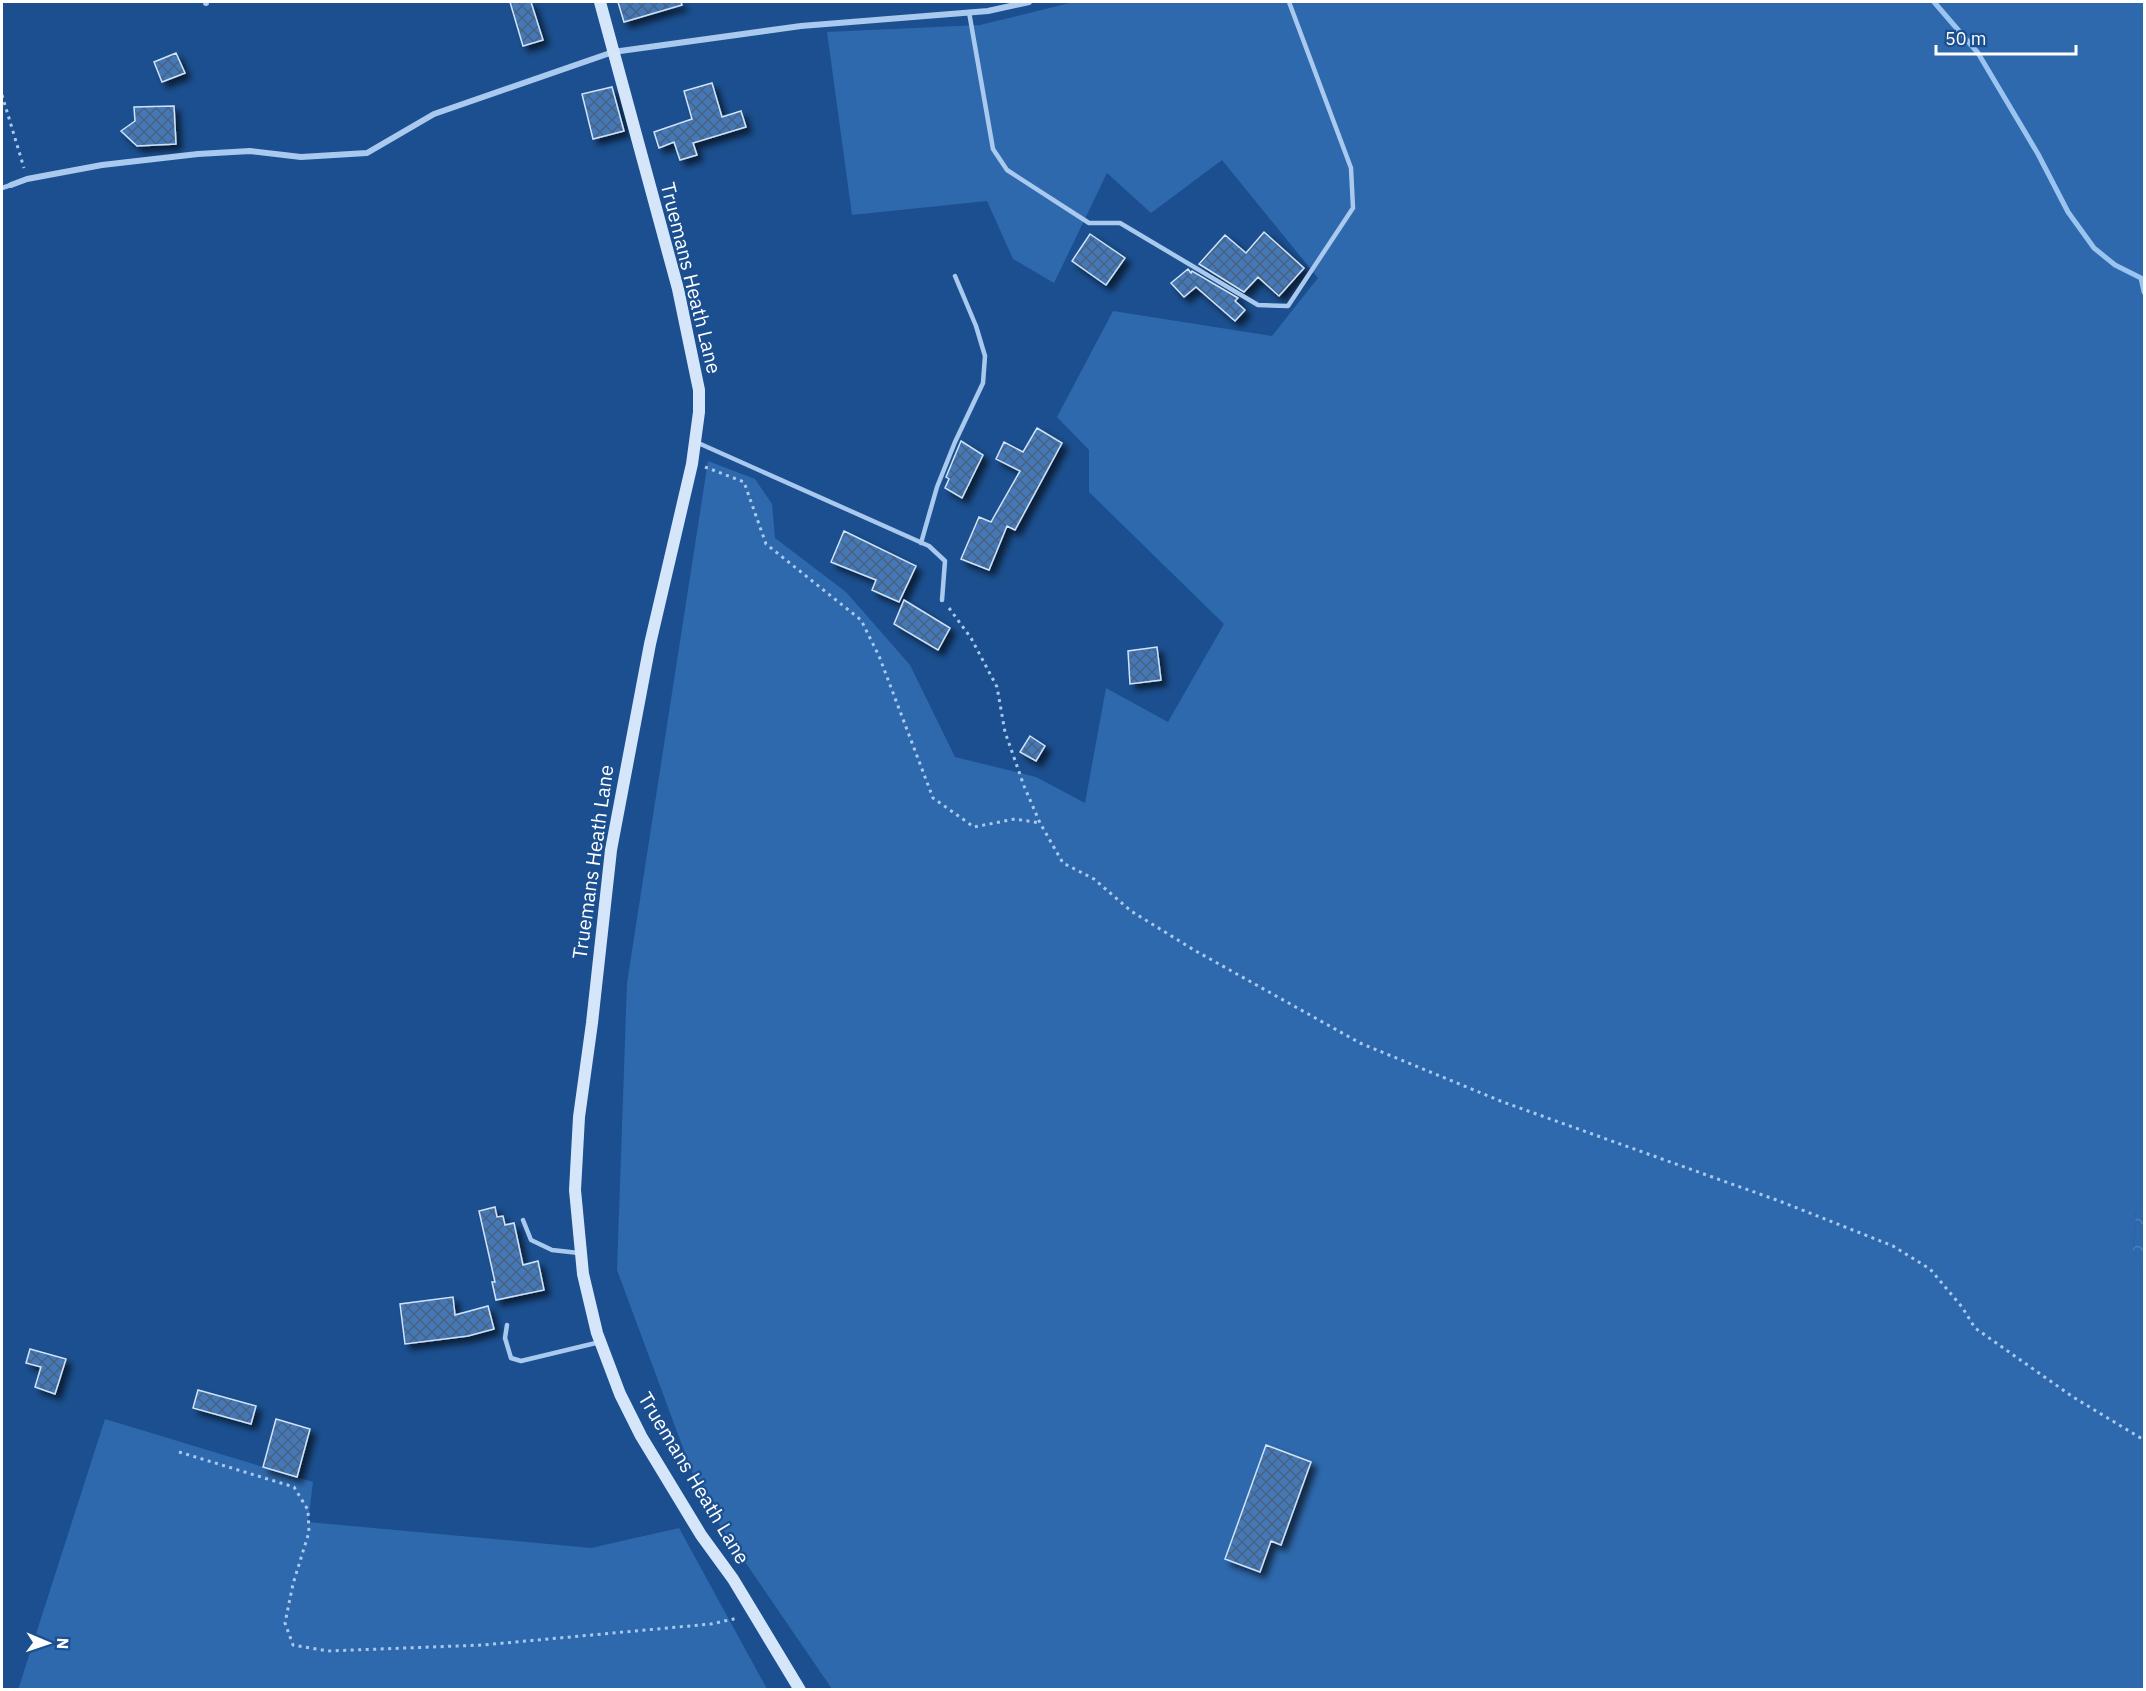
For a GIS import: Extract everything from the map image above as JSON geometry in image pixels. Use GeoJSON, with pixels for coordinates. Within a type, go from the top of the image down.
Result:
{"type":"FeatureCollection","features":[{"type":"Feature","properties":{"kind":"street","name":"Truemans Heath Lane"},"geometry":{"type":"LineString","coordinates":[[600,2],[678,289],[699,390],[696,442],[650,644],[611,850],[579,1117],[575,1190],[583,1274],[600,1342],[620,1394],[641,1436],[701,1535],[754,1614],[800,1689]]}},
{"type":"Feature","properties":{"kind":"street"},"geometry":{"type":"LineString","coordinates":[[11,185],[27,179],[102,165],[198,154],[250,151],[301,157],[367,153],[435,114],[613,52],[801,26],[987,11],[1029,2]]}},
{"type":"Feature","properties":{"kind":"lane"},"geometry":{"type":"LineString","coordinates":[[969,12],[993,150],[1007,171],[1089,223],[1120,223],[1258,305],[1288,306],[1353,208],[1351,168],[1289,2]]}},
{"type":"Feature","properties":{"kind":"lane"},"geometry":{"type":"LineString","coordinates":[[2,188],[11,185]]}},
{"type":"Feature","properties":{"kind":"lane"},"geometry":{"type":"LineString","coordinates":[[921,543],[937,487],[983,383],[985,356],[976,326],[955,276]]}},
{"type":"Feature","properties":{"kind":"lane"},"geometry":{"type":"LineString","coordinates":[[696,442],[929,546],[945,561],[942,600]]}},
{"type":"Feature","properties":{"kind":"lane"},"geometry":{"type":"LineString","coordinates":[[523,1220],[531,1240],[552,1250],[581,1253]]}},
{"type":"Feature","properties":{"kind":"lane"},"geometry":{"type":"LineString","coordinates":[[507,1325],[505,1338],[511,1358],[521,1360],[600,1342]]}},
{"type":"Feature","properties":{"kind":"path"},"geometry":{"type":"LineString","coordinates":[[2,95],[27,179]]}},
{"type":"Feature","properties":{"kind":"path"},"geometry":{"type":"LineString","coordinates":[[704,467],[744,482],[766,544],[861,620],[879,656],[933,798],[956,812],[974,827],[1015,819],[1040,823]]}},
{"type":"Feature","properties":{"kind":"path"},"geometry":{"type":"LineString","coordinates":[[942,600],[971,638],[998,687],[1005,732],[1040,823],[1063,863],[1094,879],[1131,911],[1194,950],[1360,1043],[1503,1102],[1782,1202],[1893,1246],[1930,1269],[1962,1307],[1975,1328],[2073,1397],[2145,1440]]}},
{"type":"Feature","properties":{"kind":"path"},"geometry":{"type":"LineString","coordinates":[[179,1452],[294,1487],[302,1498],[308,1510],[309,1532],[293,1584],[285,1623],[293,1645],[328,1651],[483,1645],[711,1623],[754,1614]]}},
{"type":"Feature","properties":{"kind":"green space"},"geometry":{"type":"Polygon","coordinates":[[[1074,2],[2144,2],[2144,1201],[2136,1211],[2133,1249],[2144,1276],[2144,1689],[832,1689],[702,1499],[617,1270],[627,983],[708,461],[755,479],[772,504],[775,538],[846,592],[910,665],[955,757],[1036,777],[1085,803],[1106,688],[1168,722],[1224,624],[1089,492],[1089,450],[1057,417],[1113,311],[1272,336],[1318,278],[1222,160],[1151,213],[1107,173],[1054,283],[1013,259],[987,201],[852,215],[827,32],[980,25],[1074,2]]]}},
{"type":"Feature","properties":{"kind":"green space"},"geometry":{"type":"Polygon","coordinates":[[[2144,1201],[2144,1276],[2133,1250],[2136,1211],[2144,1201]]]}},
{"type":"Feature","properties":{"kind":"green space"},"geometry":{"type":"Polygon","coordinates":[[[105,1419],[313,1482],[308,1522],[591,1548],[679,1528],[767,1689],[18,1690],[105,1419]]]}},
{"type":"Feature","properties":{"kind":"building"},"geometry":{"type":"Polygon","coordinates":[[[510,2],[531,2],[543,40],[523,46],[510,2]]]}},
{"type":"Feature","properties":{"kind":"building"},"geometry":{"type":"Polygon","coordinates":[[[618,2],[681,2],[682,5],[624,22],[618,2]]]}},
{"type":"Feature","properties":{"kind":"building"},"geometry":{"type":"Polygon","coordinates":[[[176,53],[185,73],[162,82],[154,62],[176,53]]]}},
{"type":"Feature","properties":{"kind":"building"},"geometry":{"type":"Polygon","coordinates":[[[712,83],[722,117],[741,111],[746,127],[693,143],[697,155],[680,160],[674,142],[659,148],[654,132],[692,119],[684,91],[712,83]]]}},
{"type":"Feature","properties":{"kind":"building"},"geometry":{"type":"Polygon","coordinates":[[[612,87],[624,131],[593,139],[582,94],[612,87]]]}},
{"type":"Feature","properties":{"kind":"building"},"geometry":{"type":"Polygon","coordinates":[[[174,106],[176,144],[137,146],[121,131],[135,121],[134,107],[174,106]]]}},
{"type":"Feature","properties":{"kind":"building"},"geometry":{"type":"Polygon","coordinates":[[[1264,232],[1304,268],[1279,296],[1258,277],[1244,292],[1199,264],[1225,235],[1246,253],[1264,232]]]}},
{"type":"Feature","properties":{"kind":"building"},"geometry":{"type":"Polygon","coordinates":[[[1090,234],[1125,258],[1106,285],[1072,261],[1090,234]]]}},
{"type":"Feature","properties":{"kind":"building"},"geometry":{"type":"Polygon","coordinates":[[[1188,269],[1191,273],[1192,271],[1238,298],[1235,301],[1245,310],[1235,321],[1196,287],[1184,297],[1171,283],[1188,269]]]}},
{"type":"Feature","properties":{"kind":"building"},"geometry":{"type":"Polygon","coordinates":[[[1037,428],[1062,443],[1015,530],[1007,526],[989,570],[961,559],[979,517],[991,522],[1020,471],[996,459],[1004,442],[1023,452],[1037,428]]]}},
{"type":"Feature","properties":{"kind":"building"},"geometry":{"type":"Polygon","coordinates":[[[961,441],[983,455],[962,498],[945,488],[949,479],[946,477],[961,441]]]}},
{"type":"Feature","properties":{"kind":"building"},"geometry":{"type":"Polygon","coordinates":[[[844,531],[916,566],[899,602],[872,590],[876,580],[831,562],[844,531]]]}},
{"type":"Feature","properties":{"kind":"building"},"geometry":{"type":"Polygon","coordinates":[[[904,600],[950,628],[938,650],[894,624],[904,600]]]}},
{"type":"Feature","properties":{"kind":"building"},"geometry":{"type":"Polygon","coordinates":[[[1157,647],[1161,680],[1130,684],[1128,651],[1157,647]]]}},
{"type":"Feature","properties":{"kind":"building"},"geometry":{"type":"Polygon","coordinates":[[[1030,736],[1045,746],[1036,761],[1020,752],[1030,736]]]}},
{"type":"Feature","properties":{"kind":"building"},"geometry":{"type":"Polygon","coordinates":[[[495,1207],[497,1217],[503,1216],[505,1225],[514,1223],[523,1265],[538,1261],[544,1290],[496,1300],[492,1282],[495,1282],[479,1211],[495,1207]]]}},
{"type":"Feature","properties":{"kind":"building"},"geometry":{"type":"Polygon","coordinates":[[[453,1297],[455,1315],[488,1306],[494,1329],[468,1336],[405,1344],[400,1304],[453,1297]]]}},
{"type":"Feature","properties":{"kind":"building"},"geometry":{"type":"Polygon","coordinates":[[[30,1349],[66,1359],[55,1394],[35,1387],[41,1367],[26,1363],[30,1349]]]}},
{"type":"Feature","properties":{"kind":"building"},"geometry":{"type":"Polygon","coordinates":[[[198,1390],[256,1406],[251,1424],[193,1408],[198,1390]]]}},
{"type":"Feature","properties":{"kind":"building"},"geometry":{"type":"Polygon","coordinates":[[[276,1419],[310,1429],[297,1477],[263,1467],[276,1419]]]}},
{"type":"Feature","properties":{"kind":"building"},"geometry":{"type":"Polygon","coordinates":[[[1266,1445],[1311,1462],[1281,1545],[1271,1541],[1260,1572],[1225,1559],[1266,1445]]]}},
{"type":"Feature","properties":{"kind":"waterway"},"geometry":{"type":"LineString","coordinates":[[1934,2],[1978,53],[2038,154],[2068,212],[2094,248],[2115,265],[2141,278],[2144,292]]}}]}
